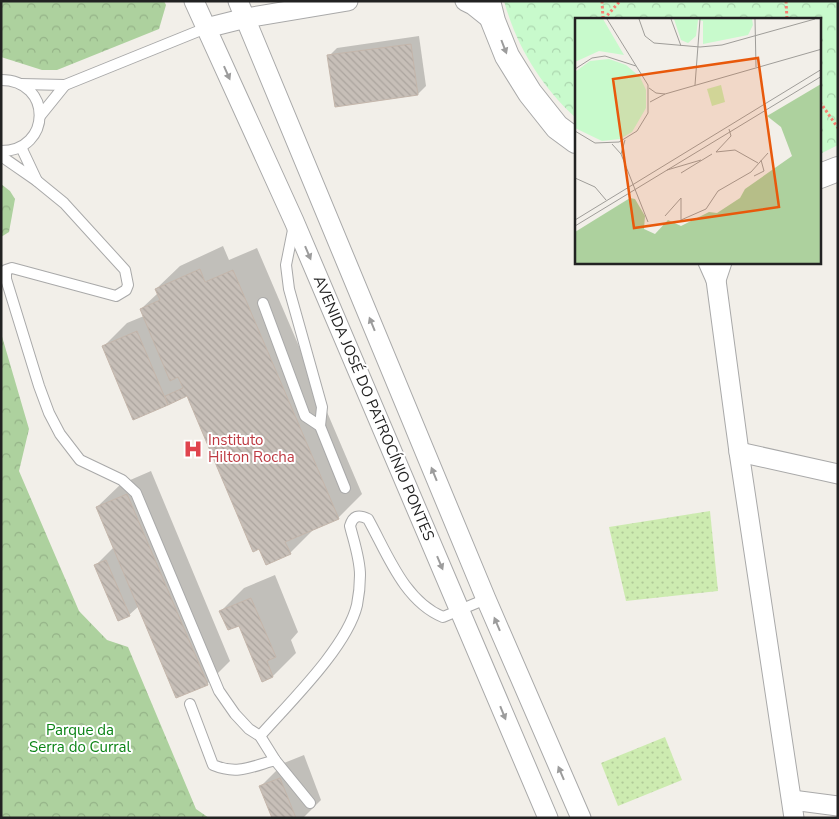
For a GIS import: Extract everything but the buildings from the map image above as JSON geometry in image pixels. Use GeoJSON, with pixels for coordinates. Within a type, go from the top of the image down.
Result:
{"type":"FeatureCollection","features":[{"type":"Feature","properties":{"kind":"street","name":"AVENIDA JOSÉ DO PATROCÍNIO PONTES"},"geometry":{"type":"LineString","coordinates":[[194,1],[294,221],[548,818]]}},
{"type":"Feature","properties":{"kind":"street","name":"AVENIDA JOSÉ DO PATROCÍNIO PONTES"},"geometry":{"type":"LineString","coordinates":[[238,1],[486,599],[581,818]]}},
{"type":"Feature","properties":{"kind":"street"},"geometry":{"type":"LineString","coordinates":[[206,28],[246,18],[348,1]]}},
{"type":"Feature","properties":{"kind":"street"},"geometry":{"type":"LineString","coordinates":[[465,1],[491,11],[507,56],[530,93],[556,127],[575,140]]}},
{"type":"Feature","properties":{"kind":"street"},"geometry":{"type":"LineString","coordinates":[[822,175],[838,169]]}},
{"type":"Feature","properties":{"kind":"street"},"geometry":{"type":"LineString","coordinates":[[719,271],[739,452],[793,809],[838,806]]}},
{"type":"Feature","properties":{"kind":"street"},"geometry":{"type":"LineString","coordinates":[[739,452],[838,474]]}},
{"type":"Feature","properties":{"kind":"lane"},"geometry":{"type":"LineString","coordinates":[[21,84],[65,85],[206,28]]}},
{"type":"Feature","properties":{"kind":"lane"},"geometry":{"type":"LineString","coordinates":[[1,80],[10,80],[29,89],[39,106],[40,116],[39,126],[35,134],[21,147],[10,151],[1,151]]}},
{"type":"Feature","properties":{"kind":"lane"},"geometry":{"type":"LineString","coordinates":[[40,116],[65,85]]}},
{"type":"Feature","properties":{"kind":"lane"},"geometry":{"type":"LineString","coordinates":[[21,147],[37,181]]}},
{"type":"Feature","properties":{"kind":"lane"},"geometry":{"type":"LineString","coordinates":[[1,156],[64,203],[125,270],[128,285],[126,290],[116,296],[97,289],[12,268],[6,270],[6,279],[49,413],[60,434],[80,460],[122,480],[136,493],[219,691],[235,714],[249,729],[260,736],[275,760],[310,803]]}},
{"type":"Feature","properties":{"kind":"lane"},"geometry":{"type":"LineString","coordinates":[[294,221],[286,265],[289,289],[322,407],[320,426],[345,488]]}},
{"type":"Feature","properties":{"kind":"lane"},"geometry":{"type":"LineString","coordinates":[[263,303],[305,416],[320,426]]}},
{"type":"Feature","properties":{"kind":"lane"},"geometry":{"type":"LineString","coordinates":[[260,736],[330,657],[357,606],[360,572],[350,526],[352,519],[356,516],[368,519],[389,560],[414,595],[430,612],[443,617],[486,599]]}},
{"type":"Feature","properties":{"kind":"lane"},"geometry":{"type":"LineString","coordinates":[[190,704],[213,765],[225,770],[239,771],[275,760]]}},
{"type":"Feature","properties":{"kind":"path"},"geometry":{"type":"LineString","coordinates":[[602,1],[603,18]]}},
{"type":"Feature","properties":{"kind":"path"},"geometry":{"type":"LineString","coordinates":[[604,18],[620,1]]}},
{"type":"Feature","properties":{"kind":"path"},"geometry":{"type":"LineString","coordinates":[[786,1],[787,18]]}},
{"type":"Feature","properties":{"kind":"path"},"geometry":{"type":"LineString","coordinates":[[822,105],[838,128]]}},
{"type":"Feature","properties":{"kind":"green space"},"geometry":{"type":"Polygon","coordinates":[[[1,1],[164,1],[166,5],[159,29],[57,70],[42,70],[1,57],[1,1]]]}},
{"type":"Feature","properties":{"kind":"green space"},"geometry":{"type":"Polygon","coordinates":[[[504,1],[838,1],[838,145],[822,153],[822,18],[575,18],[575,117],[563,106],[541,79],[523,50],[504,1]]]}},
{"type":"Feature","properties":{"kind":"green space"},"geometry":{"type":"Polygon","coordinates":[[[1,184],[10,191],[15,199],[9,232],[1,237],[1,184]]]}},
{"type":"Feature","properties":{"kind":"green space","name":"Parque da Serra do Curral"},"geometry":{"type":"Polygon","coordinates":[[[1,333],[29,429],[19,471],[79,611],[107,640],[128,647],[196,809],[209,818],[1,818],[1,333]]]}},
{"type":"Feature","properties":{"kind":"green space"},"geometry":{"type":"Polygon","coordinates":[[[710,511],[718,591],[626,601],[609,527],[710,511]]]}},
{"type":"Feature","properties":{"kind":"green space"},"geometry":{"type":"Polygon","coordinates":[[[665,737],[682,780],[618,806],[601,763],[665,737]]]}},
{"type":"Feature","properties":{"kind":"place","name":"Instituto Hilton Rocha"},"geometry":{"type":"Point","coordinates":[193,449]}}]}
